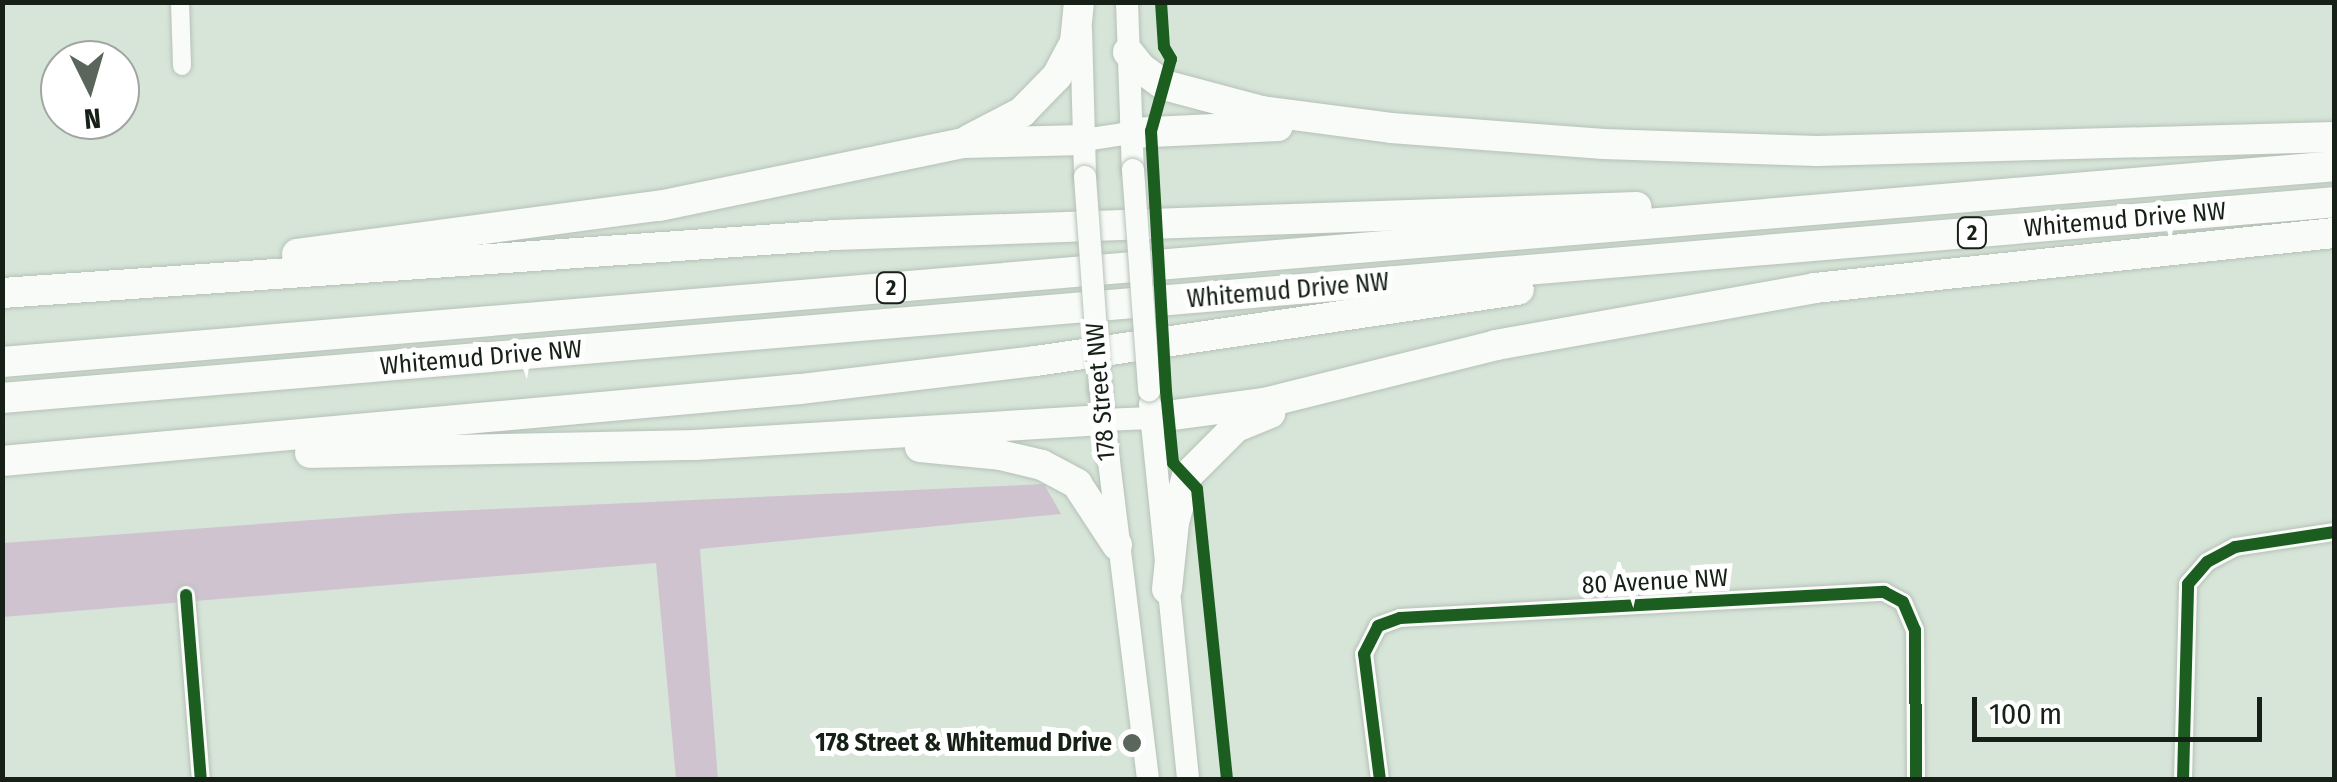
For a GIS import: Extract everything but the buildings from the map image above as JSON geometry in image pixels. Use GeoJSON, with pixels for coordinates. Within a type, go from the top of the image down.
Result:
{"type":"FeatureCollection","features":[{"type":"Feature","properties":{"kind":"highway"},"geometry":{"type":"LineString","coordinates":[[963,143],[1022,112],[1057,76],[1075,42],[1080,2]]}},
{"type":"Feature","properties":{"kind":"highway"},"geometry":{"type":"LineString","coordinates":[[1128,52],[1151,78],[1209,100],[1391,128]]}},
{"type":"Feature","properties":{"kind":"highway"},"geometry":{"type":"LineString","coordinates":[[1131,133],[1268,126],[1391,128],[1603,144],[1818,150],[2334,137]]}},
{"type":"Feature","properties":{"kind":"highway"},"geometry":{"type":"LineString","coordinates":[[2,293],[659,206],[963,143],[1084,140]]}},
{"type":"Feature","properties":{"kind":"highway","name":"Whitemud Drive NW"},"geometry":{"type":"LineString","coordinates":[[2,362],[2334,166]]}},
{"type":"Feature","properties":{"kind":"highway","name":"Whitemud Drive NW"},"geometry":{"type":"LineString","coordinates":[[2,398],[2334,202]]}},
{"type":"Feature","properties":{"kind":"highway"},"geometry":{"type":"LineString","coordinates":[[2,293],[835,235],[1632,207],[1780,214]]}},
{"type":"Feature","properties":{"kind":"highway"},"geometry":{"type":"LineString","coordinates":[[1150,404],[1264,403],[1496,345],[1815,288],[2334,233]]}},
{"type":"Feature","properties":{"kind":"highway"},"geometry":{"type":"LineString","coordinates":[[2,462],[476,420],[1016,364],[1550,286],[1610,264]]}},
{"type":"Feature","properties":{"kind":"highway"},"geometry":{"type":"LineString","coordinates":[[1167,589],[1174,522],[1187,476],[1236,427],[1331,387]]}},
{"type":"Feature","properties":{"kind":"highway"},"geometry":{"type":"LineString","coordinates":[[2,462],[807,439],[1103,420]]}},
{"type":"Feature","properties":{"kind":"highway"},"geometry":{"type":"LineString","coordinates":[[807,439],[971,452],[1042,466],[1077,484],[1117,545]]}},
{"type":"Feature","properties":{"kind":"main road","name":"178 Street NW"},"geometry":{"type":"LineString","coordinates":[[1080,2],[1085,177],[1100,388],[1148,780]]}},
{"type":"Feature","properties":{"kind":"main road","name":"178 Street NW"},"geometry":{"type":"LineString","coordinates":[[1127,2],[1131,133],[1150,404],[1188,780]]}},
{"type":"Feature","properties":{"kind":"main road"},"geometry":{"type":"LineString","coordinates":[[1084,140],[1131,133]]}},
{"type":"Feature","properties":{"kind":"main road"},"geometry":{"type":"LineString","coordinates":[[1103,420],[1150,404]]}},
{"type":"Feature","properties":{"kind":"street"},"geometry":{"type":"LineString","coordinates":[[180,2],[182,66]]}},
{"type":"Feature","properties":{"kind":"street"},"geometry":{"type":"LineString","coordinates":[[2184,780],[2188,584],[2207,562],[2235,547],[2334,532]]}},
{"type":"Feature","properties":{"kind":"street","name":"80 Avenue NW"},"geometry":{"type":"LineString","coordinates":[[1380,780],[1364,654],[1378,626],[1400,618],[1884,592],[1903,602],[1915,630],[1916,780]]}},
{"type":"Feature","properties":{"kind":"street"},"geometry":{"type":"LineString","coordinates":[[186,595],[200,780]]}},
{"type":"Feature","properties":{"kind":"shaded area"},"geometry":{"type":"Polygon","coordinates":[[[1044,484],[1061,514],[700,549],[718,779],[676,779],[656,563],[3,617],[3,543],[407,513],[1044,484]]]}},
{"type":"Feature","properties":{"kind":"cycle path"},"geometry":{"type":"LineString","coordinates":[[1161,2],[1164,47],[1171,59],[1151,131],[1166,391],[1173,463],[1197,489],[1227,780]]}},
{"type":"Feature","properties":{"kind":"cycle path"},"geometry":{"type":"LineString","coordinates":[[2183,780],[2188,584],[2207,562],[2235,547],[2334,532]]}},
{"type":"Feature","properties":{"kind":"cycle path"},"geometry":{"type":"LineString","coordinates":[[1380,780],[1364,654],[1378,626],[1400,618],[1884,592],[1903,602],[1915,630],[1916,780]]}},
{"type":"Feature","properties":{"kind":"cycle path"},"geometry":{"type":"LineString","coordinates":[[186,595],[201,780]]}},
{"type":"Feature","properties":{"kind":"place","name":"178 Street & Whitemud Drive"},"geometry":{"type":"Point","coordinates":[1132,743]}}]}
